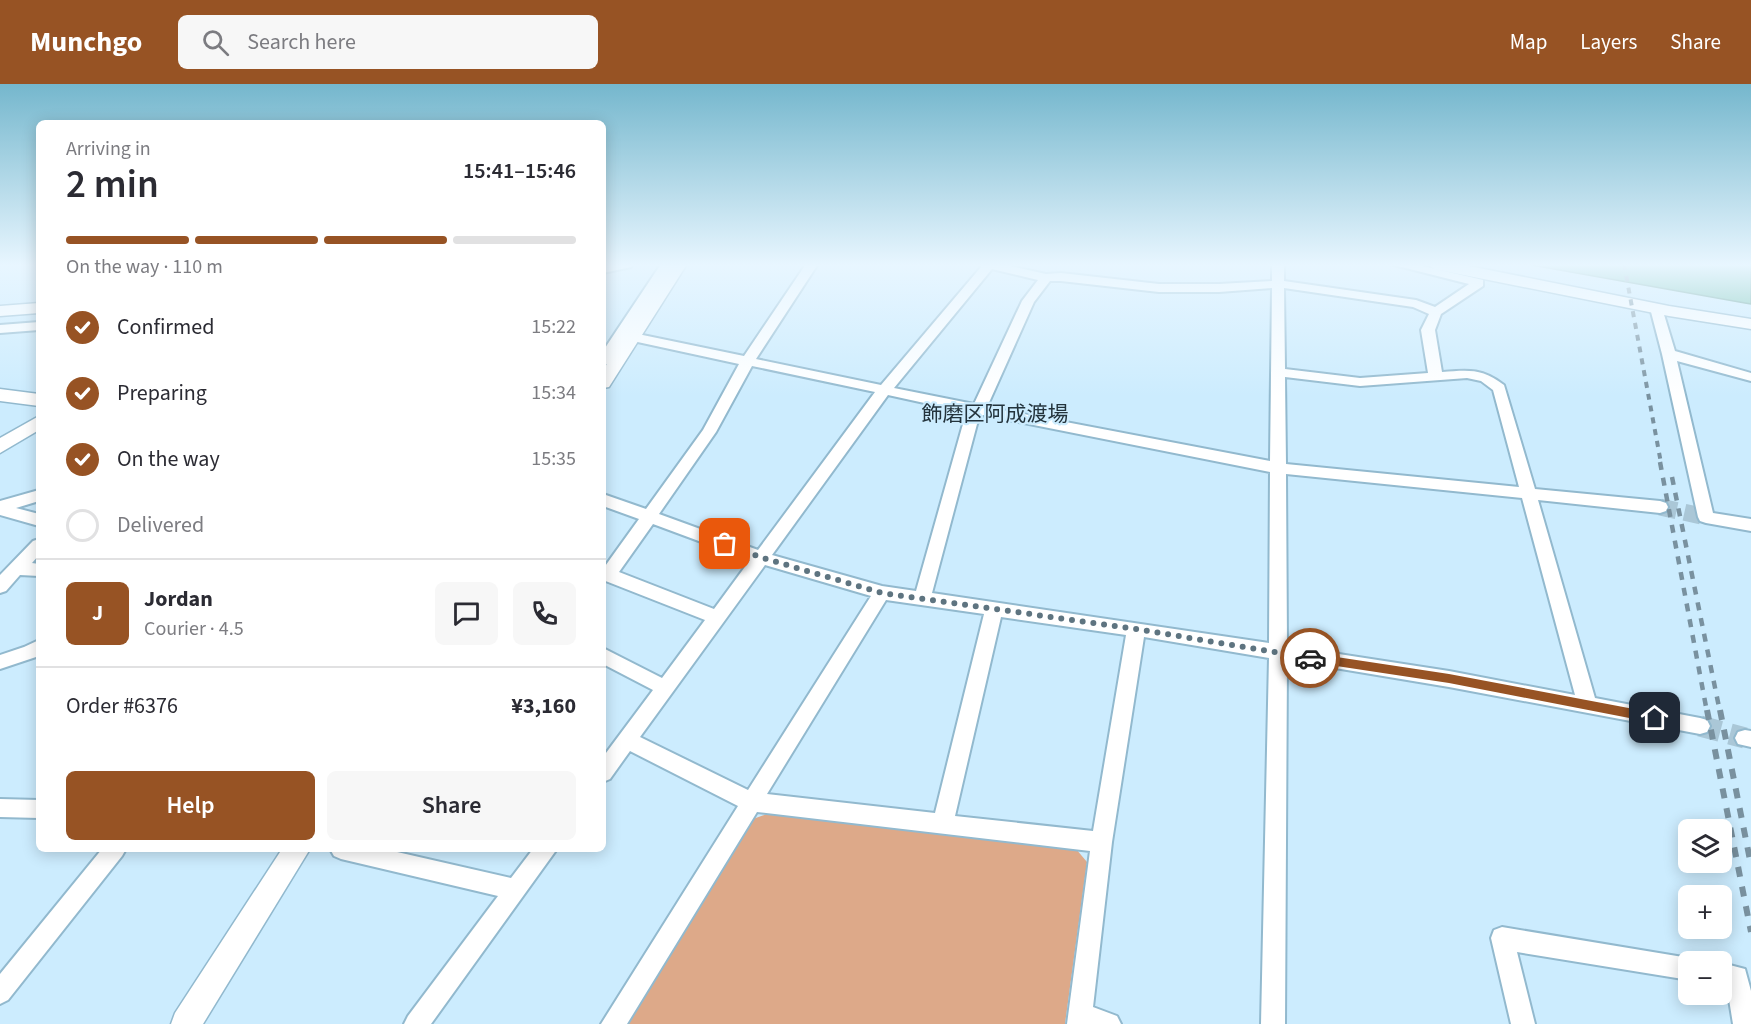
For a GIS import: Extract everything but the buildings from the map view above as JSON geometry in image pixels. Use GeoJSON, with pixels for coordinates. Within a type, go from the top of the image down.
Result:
{"type":"FeatureCollection","features":[{"type":"Feature","properties":{"kind":"street"},"geometry":{"type":"LineString","coordinates":[[606,356],[638,308]]}},
{"type":"Feature","properties":{"kind":"street"},"geometry":{"type":"LineString","coordinates":[[606,378],[652,308]]}},
{"type":"Feature","properties":{"kind":"street"},"geometry":{"type":"LineString","coordinates":[[718,618],[608,575],[709,432],[747,362],[783,308]]}},
{"type":"Feature","properties":{"kind":"street"},"geometry":{"type":"LineString","coordinates":[[606,768],[763,558],[885,389],[952,308]]}},
{"type":"Feature","properties":{"kind":"street"},"geometry":{"type":"LineString","coordinates":[[922,599],[970,424],[979,410],[1025,308]]}},
{"type":"Feature","properties":{"kind":"street"},"geometry":{"type":"LineString","coordinates":[[1273,1024],[1278,653],[1278,308]]}},
{"type":"Feature","properties":{"kind":"street"},"geometry":{"type":"LineString","coordinates":[[1426,308],[1436,312]]}},
{"type":"Feature","properties":{"kind":"street"},"geometry":{"type":"LineString","coordinates":[[1436,377],[1428,330],[1436,312],[1442,308]]}},
{"type":"Feature","properties":{"kind":"street"},"geometry":{"type":"LineString","coordinates":[[1751,324],[1656,308],[1669,354],[1706,517],[1751,525]]}},
{"type":"Feature","properties":{"kind":"street"},"geometry":{"type":"LineString","coordinates":[[0,311],[36,309]]}},
{"type":"Feature","properties":{"kind":"street"},"geometry":{"type":"LineString","coordinates":[[0,329],[36,326]]}},
{"type":"Feature","properties":{"kind":"street"},"geometry":{"type":"LineString","coordinates":[[633,337],[979,410],[1278,468],[1660,507]]}},
{"type":"Feature","properties":{"kind":"street"},"geometry":{"type":"LineString","coordinates":[[1669,354],[1751,377]]}},
{"type":"Feature","properties":{"kind":"street"},"geometry":{"type":"LineString","coordinates":[[1278,372],[1360,382],[1467,374],[1485,377],[1499,388],[1577,673],[1588,705]]}},
{"type":"Feature","properties":{"kind":"street"},"geometry":{"type":"LineString","coordinates":[[0,395],[36,399]]}},
{"type":"Feature","properties":{"kind":"street"},"geometry":{"type":"LineString","coordinates":[[0,447],[36,424]]}},
{"type":"Feature","properties":{"kind":"street"},"geometry":{"type":"LineString","coordinates":[[0,508],[36,496]]}},
{"type":"Feature","properties":{"kind":"street"},"geometry":{"type":"LineString","coordinates":[[606,501],[763,558],[882,593],[1136,629],[1449,679],[1700,726]]}},
{"type":"Feature","properties":{"kind":"street"},"geometry":{"type":"LineString","coordinates":[[0,508],[36,519]]}},
{"type":"Feature","properties":{"kind":"street"},"geometry":{"type":"LineString","coordinates":[[0,586],[36,548]]}},
{"type":"Feature","properties":{"kind":"street"},"geometry":{"type":"LineString","coordinates":[[17,569],[36,570]]}},
{"type":"Feature","properties":{"kind":"street"},"geometry":{"type":"LineString","coordinates":[[613,1024],[882,593]]}},
{"type":"Feature","properties":{"kind":"street"},"geometry":{"type":"LineString","coordinates":[[943,824],[994,610]]}},
{"type":"Feature","properties":{"kind":"street"},"geometry":{"type":"LineString","coordinates":[[1109,1024],[1079,1020],[1102,842],[1136,629]]}},
{"type":"Feature","properties":{"kind":"street"},"geometry":{"type":"LineString","coordinates":[[0,662],[36,649]]}},
{"type":"Feature","properties":{"kind":"street"},"geometry":{"type":"LineString","coordinates":[[606,658],[666,688]]}},
{"type":"Feature","properties":{"kind":"street"},"geometry":{"type":"LineString","coordinates":[[627,740],[751,802],[1102,842]]}},
{"type":"Feature","properties":{"kind":"street"},"geometry":{"type":"LineString","coordinates":[[0,808],[36,809]]}},
{"type":"Feature","properties":{"kind":"street"},"geometry":{"type":"LineString","coordinates":[[0,992],[113,852]]}},
{"type":"Feature","properties":{"kind":"street"},"geometry":{"type":"LineString","coordinates":[[186,1024],[295,852]]}},
{"type":"Feature","properties":{"kind":"street"},"geometry":{"type":"LineString","coordinates":[[354,852],[516,890]]}},
{"type":"Feature","properties":{"kind":"street"},"geometry":{"type":"LineString","coordinates":[[416,1024],[544,852]]}},
{"type":"Feature","properties":{"kind":"street"},"geometry":{"type":"LineString","coordinates":[[1523,1024],[1502,938],[1678,967]]}},
{"type":"Feature","properties":{"kind":"street"},"geometry":{"type":"LineString","coordinates":[[1732,976],[1737,977],[1745,1024]]}},
{"type":"Feature","properties":{"kind":"shaded area"},"geometry":{"type":"Polygon","coordinates":[[[770,813],[1076,849],[1087,862],[1065,1024],[626,1024],[753,819],[770,813]]]}},
{"type":"Feature","properties":{"kind":"tunnel"},"geometry":{"type":"LineString","coordinates":[[1660,507],[1706,517]]}},
{"type":"Feature","properties":{"kind":"tunnel"},"geometry":{"type":"LineString","coordinates":[[1700,726],[1745,738]]}},
{"type":"Feature","properties":{"kind":"railway"},"geometry":{"type":"LineString","coordinates":[[1632,308],[1661,463]]}},
{"type":"Feature","properties":{"kind":"railway"},"geometry":{"type":"LineString","coordinates":[[1660,462],[1707,712]]}},
{"type":"Feature","properties":{"kind":"railway"},"geometry":{"type":"LineString","coordinates":[[1672,477],[1720,712]]}},
{"type":"Feature","properties":{"kind":"railway"},"geometry":{"type":"LineString","coordinates":[[1707,710],[1751,932]]}},
{"type":"Feature","properties":{"kind":"railway"},"geometry":{"type":"LineString","coordinates":[[1720,710],[1751,865]]}},
{"type":"Feature","properties":{"kind":"way so far"},"geometry":{"type":"LineString","coordinates":[[725,544],[763,558],[882,593],[1136,629],[1310,658]]}},
{"type":"Feature","properties":{"kind":"district","name":"飾磨区阿成渡場"},"geometry":{"type":"Point","coordinates":[995,414]}},
{"type":"Feature","properties":{"kind":"route"},"geometry":{"type":"LineString","coordinates":[[1310,658],[1449,679],[1655,718]]}}]}
